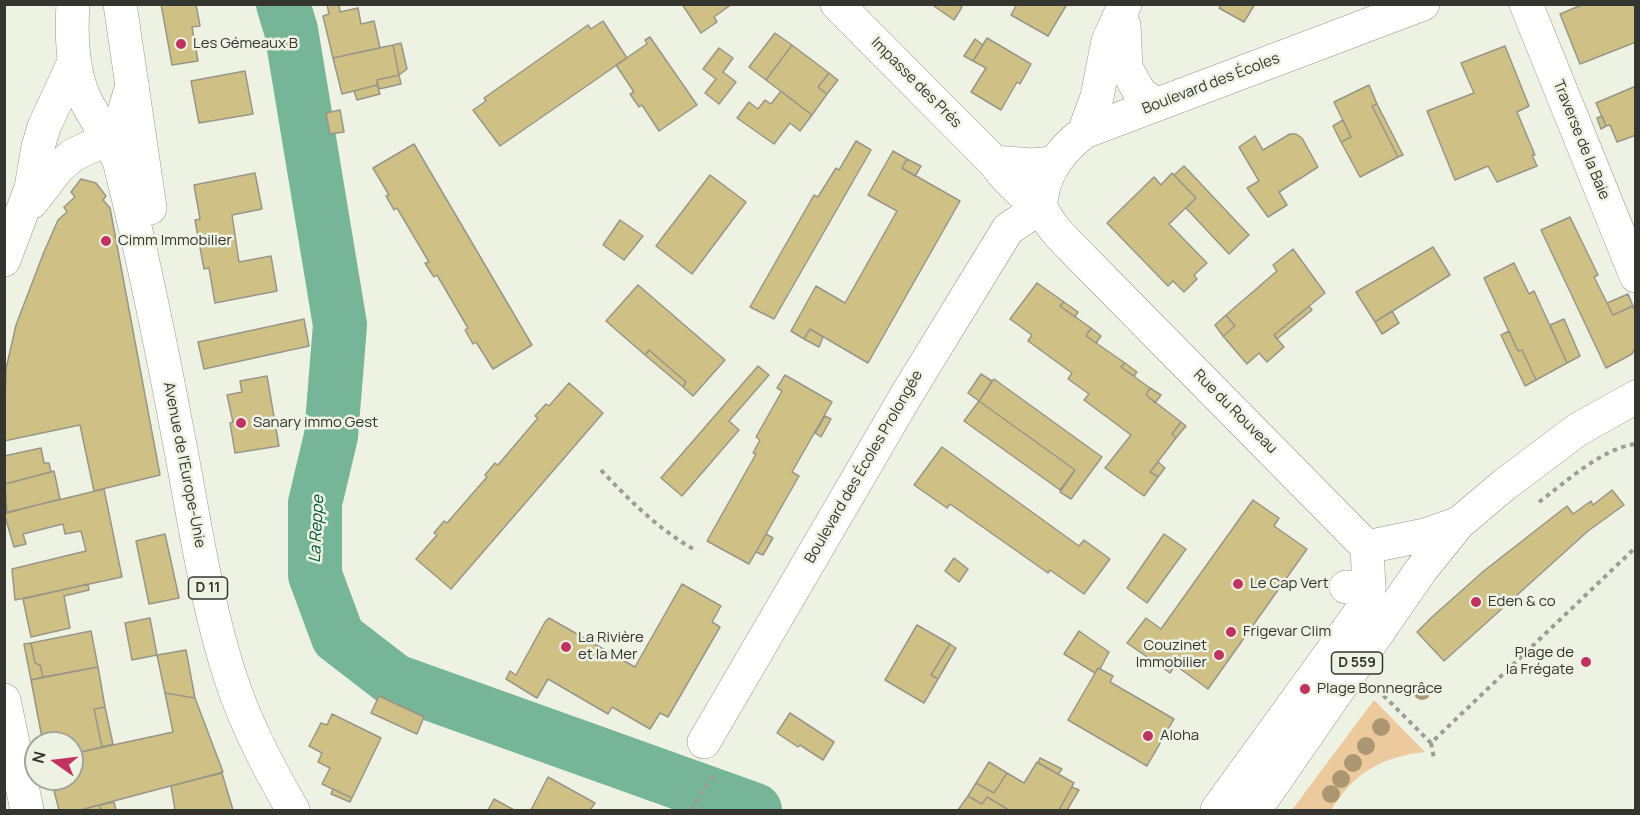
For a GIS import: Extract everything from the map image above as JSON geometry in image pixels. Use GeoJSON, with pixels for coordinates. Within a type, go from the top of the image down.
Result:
{"type":"FeatureCollection","features":[{"type":"Feature","properties":{"kind":"main road","name":"Avenue de l'Europe-Unie"},"geometry":{"type":"LineString","coordinates":[[73,4],[74,62],[84,96],[109,138],[120,164],[163,353],[218,633],[232,681],[248,722],[272,775],[293,810]]}},
{"type":"Feature","properties":{"kind":"main road"},"geometry":{"type":"LineString","coordinates":[[106,4],[112,26],[127,44]]}},
{"type":"Feature","properties":{"kind":"main road","name":"Avenue de l'Europe-Unie"},"geometry":{"type":"LineString","coordinates":[[120,4],[152,224],[163,353]]}},
{"type":"Feature","properties":{"kind":"main road","name":"Impasse des Prés"},"geometry":{"type":"LineString","coordinates":[[837,4],[994,162],[1005,179],[1020,193],[1041,207]]}},
{"type":"Feature","properties":{"kind":"main road"},"geometry":{"type":"LineString","coordinates":[[1126,4],[1124,26],[1126,68],[1140,93],[1156,104]]}},
{"type":"Feature","properties":{"kind":"main road"},"geometry":{"type":"LineString","coordinates":[[1084,132],[1096,97],[1108,41],[1126,4]]}},
{"type":"Feature","properties":{"kind":"main road","name":"Boulevard des Écoles"},"geometry":{"type":"LineString","coordinates":[[1041,207],[1044,182],[1053,163],[1068,145],[1084,132],[1423,4]]}},
{"type":"Feature","properties":{"kind":"main road","name":"Traverse de la Baie"},"geometry":{"type":"LineString","coordinates":[[1526,4],[1635,276]]}},
{"type":"Feature","properties":{"kind":"main road"},"geometry":{"type":"LineString","coordinates":[[4,260],[13,210],[31,188],[44,127],[74,62]]}},
{"type":"Feature","properties":{"kind":"main road"},"geometry":{"type":"LineString","coordinates":[[13,210],[39,194],[58,168],[73,155],[109,138],[123,116],[132,85]]}},
{"type":"Feature","properties":{"kind":"main road"},"geometry":{"type":"LineString","coordinates":[[994,162],[1032,165],[1053,163]]}},
{"type":"Feature","properties":{"kind":"main road","name":"Rue du Rouveau"},"geometry":{"type":"LineString","coordinates":[[1041,207],[1061,236],[1367,547]]}},
{"type":"Feature","properties":{"kind":"main road","name":"Boulevard des Écoles Prolongée"},"geometry":{"type":"LineString","coordinates":[[713,753],[936,345],[1008,229],[1041,207]]}},
{"type":"Feature","properties":{"kind":"main road","name":"D 559"},"geometry":{"type":"LineString","coordinates":[[1255,810],[1422,570],[1459,523],[1504,484],[1577,430],[1635,397]]}},
{"type":"Feature","properties":{"kind":"main road"},"geometry":{"type":"LineString","coordinates":[[1217,810],[1258,738],[1362,610],[1357,588],[1367,547],[1425,535],[1459,523]]}},
{"type":"Feature","properties":{"kind":"main road"},"geometry":{"type":"LineString","coordinates":[[4,700],[27,810]]}},
{"type":"Feature","properties":{"kind":"path"},"geometry":{"type":"LineString","coordinates":[[1536,504],[1598,459],[1627,445],[1635,444]]}},
{"type":"Feature","properties":{"kind":"path"},"geometry":{"type":"LineString","coordinates":[[602,470],[629,500],[680,542],[697,551]]}},
{"type":"Feature","properties":{"kind":"path"},"geometry":{"type":"LineString","coordinates":[[1431,743],[1635,547]]}},
{"type":"Feature","properties":{"kind":"path"},"geometry":{"type":"LineString","coordinates":[[1370,695],[1375,688],[1431,743],[1434,758]]}},
{"type":"Feature","properties":{"kind":"path"},"geometry":{"type":"LineString","coordinates":[[691,810],[713,753]]}},
{"type":"Feature","properties":{"kind":"shaded area"},"geometry":{"type":"Polygon","coordinates":[[[1374,700],[1425,752],[1395,758],[1370,769],[1350,786],[1331,810],[1292,810],[1374,700]]]}},
{"type":"Feature","properties":{"kind":"building","name":"Les Gémeaux B"},"geometry":{"type":"Polygon","coordinates":[[[161,4],[196,4],[200,26],[192,27],[198,61],[172,65],[161,4]]]}},
{"type":"Feature","properties":{"kind":"building"},"geometry":{"type":"Polygon","coordinates":[[[327,4],[339,4],[340,12],[358,8],[361,24],[374,21],[380,48],[333,58],[323,16],[329,14],[327,4]]]}},
{"type":"Feature","properties":{"kind":"building"},"geometry":{"type":"Polygon","coordinates":[[[682,4],[732,4],[714,17],[717,22],[701,33],[682,4]]]}},
{"type":"Feature","properties":{"kind":"building"},"geometry":{"type":"Polygon","coordinates":[[[931,4],[958,4],[962,7],[954,20],[931,4]]]}},
{"type":"Feature","properties":{"kind":"building"},"geometry":{"type":"Polygon","coordinates":[[[1017,4],[1067,4],[1048,36],[1011,15],[1017,4]]]}},
{"type":"Feature","properties":{"kind":"building"},"geometry":{"type":"Polygon","coordinates":[[[1221,4],[1255,4],[1244,22],[1219,8],[1221,4]]]}},
{"type":"Feature","properties":{"kind":"building"},"geometry":{"type":"Polygon","coordinates":[[[1584,4],[1634,4],[1636,42],[1580,64],[1560,14],[1584,4]]]}},
{"type":"Feature","properties":{"kind":"building"},"geometry":{"type":"Polygon","coordinates":[[[603,21],[627,58],[500,146],[473,110],[486,101],[484,98],[588,25],[591,29],[603,21]]]}},
{"type":"Feature","properties":{"kind":"building"},"geometry":{"type":"Polygon","coordinates":[[[775,33],[792,45],[766,80],[749,67],[775,33]]]}},
{"type":"Feature","properties":{"kind":"building"},"geometry":{"type":"Polygon","coordinates":[[[650,37],[697,105],[659,131],[642,105],[639,107],[630,94],[634,92],[616,65],[647,44],[645,40],[650,37]]]}},
{"type":"Feature","properties":{"kind":"building"},"geometry":{"type":"Polygon","coordinates":[[[987,38],[1031,64],[1020,84],[1017,82],[1001,110],[971,92],[986,68],[973,61],[987,38]]]}},
{"type":"Feature","properties":{"kind":"building"},"geometry":{"type":"Polygon","coordinates":[[[975,39],[983,45],[973,61],[964,56],[975,39]]]}},
{"type":"Feature","properties":{"kind":"building"},"geometry":{"type":"Polygon","coordinates":[[[401,43],[407,69],[399,75],[393,45],[401,43]]]}},
{"type":"Feature","properties":{"kind":"building"},"geometry":{"type":"Polygon","coordinates":[[[393,45],[399,75],[377,80],[377,85],[342,94],[333,58],[393,45]]]}},
{"type":"Feature","properties":{"kind":"building"},"geometry":{"type":"Polygon","coordinates":[[[792,45],[829,73],[818,87],[827,94],[812,115],[766,80],[792,45]]]}},
{"type":"Feature","properties":{"kind":"building"},"geometry":{"type":"Polygon","coordinates":[[[1505,46],[1529,106],[1517,112],[1535,155],[1532,155],[1537,166],[1497,182],[1488,166],[1455,180],[1427,111],[1474,93],[1461,63],[1505,46]]]}},
{"type":"Feature","properties":{"kind":"building"},"geometry":{"type":"Polygon","coordinates":[[[719,48],[733,58],[723,72],[736,82],[719,104],[705,93],[716,79],[703,69],[719,48]]]}},
{"type":"Feature","properties":{"kind":"building"},"geometry":{"type":"Polygon","coordinates":[[[245,71],[253,114],[199,123],[191,81],[245,71]]]}},
{"type":"Feature","properties":{"kind":"building"},"geometry":{"type":"Polygon","coordinates":[[[829,73],[838,80],[827,94],[818,87],[829,73]]]}},
{"type":"Feature","properties":{"kind":"building"},"geometry":{"type":"Polygon","coordinates":[[[399,75],[401,84],[379,89],[377,80],[399,75]]]}},
{"type":"Feature","properties":{"kind":"building"},"geometry":{"type":"Polygon","coordinates":[[[377,85],[380,94],[357,100],[354,91],[377,85]]]}},
{"type":"Feature","properties":{"kind":"building"},"geometry":{"type":"Polygon","coordinates":[[[1369,85],[1377,104],[1372,106],[1398,157],[1360,177],[1341,142],[1351,137],[1334,102],[1369,85]]]}},
{"type":"Feature","properties":{"kind":"building"},"geometry":{"type":"Polygon","coordinates":[[[1636,86],[1636,135],[1617,142],[1610,125],[1606,126],[1596,103],[1636,86]]]}},
{"type":"Feature","properties":{"kind":"building"},"geometry":{"type":"Polygon","coordinates":[[[781,91],[812,115],[800,131],[790,123],[774,144],[737,118],[749,102],[758,109],[765,100],[771,104],[781,91]]]}},
{"type":"Feature","properties":{"kind":"building"},"geometry":{"type":"Polygon","coordinates":[[[1377,104],[1403,155],[1398,157],[1372,106],[1377,104]]]}},
{"type":"Feature","properties":{"kind":"building"},"geometry":{"type":"Polygon","coordinates":[[[340,110],[344,132],[330,134],[326,113],[340,110]]]}},
{"type":"Feature","properties":{"kind":"building"},"geometry":{"type":"Polygon","coordinates":[[[1602,116],[1606,126],[1601,129],[1597,118],[1602,116]]]}},
{"type":"Feature","properties":{"kind":"building"},"geometry":{"type":"Polygon","coordinates":[[[1343,120],[1351,137],[1341,142],[1333,126],[1343,120]]]}},
{"type":"Feature","properties":{"kind":"building"},"geometry":{"type":"Polygon","coordinates":[[[1290,134],[1296,134],[1302,138],[1318,167],[1279,192],[1287,205],[1268,217],[1247,188],[1259,181],[1239,147],[1255,136],[1263,150],[1290,134]]]}},
{"type":"Feature","properties":{"kind":"building"},"geometry":{"type":"Polygon","coordinates":[[[856,141],[871,150],[774,319],[750,307],[814,195],[818,197],[836,168],[839,170],[856,141]]]}},
{"type":"Feature","properties":{"kind":"building"},"geometry":{"type":"Polygon","coordinates":[[[414,144],[532,345],[493,369],[476,342],[473,344],[465,330],[468,328],[437,275],[434,277],[425,263],[429,262],[397,208],[394,210],[386,196],[389,195],[373,168],[414,144]]]}},
{"type":"Feature","properties":{"kind":"building"},"geometry":{"type":"Polygon","coordinates":[[[893,151],[907,159],[902,168],[960,201],[868,363],[810,329],[804,339],[791,331],[816,286],[845,303],[897,211],[868,195],[893,151]]]}},
{"type":"Feature","properties":{"kind":"building"},"geometry":{"type":"Polygon","coordinates":[[[907,159],[921,166],[915,176],[902,168],[907,159]]]}},
{"type":"Feature","properties":{"kind":"building"},"geometry":{"type":"Polygon","coordinates":[[[1184,166],[1249,235],[1229,254],[1186,208],[1196,198],[1174,175],[1184,166]]]}},
{"type":"Feature","properties":{"kind":"building"},"geometry":{"type":"Polygon","coordinates":[[[255,173],[262,209],[232,215],[239,262],[271,256],[277,291],[215,303],[209,268],[204,269],[195,220],[200,219],[194,185],[255,173]]]}},
{"type":"Feature","properties":{"kind":"building"},"geometry":{"type":"Polygon","coordinates":[[[1172,173],[1196,198],[1169,224],[1207,263],[1194,275],[1197,279],[1184,292],[1173,281],[1168,286],[1107,223],[1154,177],[1161,185],[1172,173]]]}},
{"type":"Feature","properties":{"kind":"building"},"geometry":{"type":"Polygon","coordinates":[[[710,175],[746,202],[692,274],[656,246],[710,175]]]}},
{"type":"Feature","properties":{"kind":"building"},"geometry":{"type":"Polygon","coordinates":[[[81,179],[96,183],[106,196],[103,200],[110,208],[160,475],[94,491],[80,425],[4,441],[6,369],[16,325],[58,220],[67,212],[64,207],[75,197],[71,192],[81,179]]]}},
{"type":"Feature","properties":{"kind":"building"},"geometry":{"type":"Polygon","coordinates":[[[1570,217],[1598,275],[1594,277],[1613,315],[1633,306],[1636,312],[1636,347],[1632,354],[1606,368],[1541,230],[1570,217]]]}},
{"type":"Feature","properties":{"kind":"building"},"geometry":{"type":"Polygon","coordinates":[[[620,220],[643,236],[624,260],[603,245],[620,220]]]}},
{"type":"Feature","properties":{"kind":"building"},"geometry":{"type":"Polygon","coordinates":[[[1433,247],[1450,275],[1375,322],[1356,292],[1433,247]]]}},
{"type":"Feature","properties":{"kind":"building"},"geometry":{"type":"Polygon","coordinates":[[[1293,249],[1325,293],[1274,335],[1284,347],[1267,362],[1259,353],[1247,364],[1223,336],[1235,326],[1226,315],[1277,271],[1273,265],[1293,249]]]}},
{"type":"Feature","properties":{"kind":"building"},"geometry":{"type":"Polygon","coordinates":[[[1514,263],[1529,294],[1534,291],[1567,363],[1536,380],[1522,350],[1518,351],[1484,278],[1514,263]]]}},
{"type":"Feature","properties":{"kind":"building"},"geometry":{"type":"Polygon","coordinates":[[[1037,283],[1064,302],[1060,306],[1091,328],[1086,336],[1125,363],[1121,367],[1150,388],[1146,395],[1181,422],[1172,434],[1176,438],[1150,472],[1158,477],[1144,496],[1105,468],[1131,435],[1084,400],[1089,394],[1068,379],[1072,373],[1028,341],[1032,335],[1010,319],[1037,283]]]}},
{"type":"Feature","properties":{"kind":"building"},"geometry":{"type":"Polygon","coordinates":[[[638,285],[725,360],[693,396],[683,387],[686,382],[649,350],[645,355],[606,321],[638,285]]]}},
{"type":"Feature","properties":{"kind":"building"},"geometry":{"type":"Polygon","coordinates":[[[1628,294],[1633,306],[1613,315],[1607,303],[1628,294]]]}},
{"type":"Feature","properties":{"kind":"building"},"geometry":{"type":"Polygon","coordinates":[[[1064,302],[1078,312],[1075,317],[1060,306],[1064,302]]]}},
{"type":"Feature","properties":{"kind":"building"},"geometry":{"type":"Polygon","coordinates":[[[1309,306],[1312,310],[1277,339],[1274,335],[1309,306]]]}},
{"type":"Feature","properties":{"kind":"building"},"geometry":{"type":"Polygon","coordinates":[[[1392,311],[1399,323],[1382,334],[1375,322],[1392,311]]]}},
{"type":"Feature","properties":{"kind":"building"},"geometry":{"type":"Polygon","coordinates":[[[1226,315],[1235,326],[1223,336],[1215,325],[1226,315]]]}},
{"type":"Feature","properties":{"kind":"building"},"geometry":{"type":"Polygon","coordinates":[[[304,319],[309,346],[204,369],[198,342],[304,319]]]}},
{"type":"Feature","properties":{"kind":"building"},"geometry":{"type":"Polygon","coordinates":[[[1564,319],[1580,356],[1567,363],[1550,325],[1564,319]]]}},
{"type":"Feature","properties":{"kind":"building"},"geometry":{"type":"Polygon","coordinates":[[[1091,328],[1101,336],[1096,343],[1086,336],[1091,328]]]}},
{"type":"Feature","properties":{"kind":"building"},"geometry":{"type":"Polygon","coordinates":[[[810,329],[823,337],[819,347],[804,339],[810,329]]]}},
{"type":"Feature","properties":{"kind":"building"},"geometry":{"type":"Polygon","coordinates":[[[1509,331],[1518,351],[1522,350],[1536,380],[1525,386],[1501,335],[1509,331]]]}},
{"type":"Feature","properties":{"kind":"building"},"geometry":{"type":"Polygon","coordinates":[[[649,350],[686,382],[683,387],[645,355],[649,350]]]}},
{"type":"Feature","properties":{"kind":"building"},"geometry":{"type":"Polygon","coordinates":[[[1125,363],[1137,372],[1134,376],[1121,367],[1125,363]]]}},
{"type":"Feature","properties":{"kind":"building"},"geometry":{"type":"Polygon","coordinates":[[[758,366],[769,375],[729,421],[739,430],[682,496],[661,478],[758,366]]]}},
{"type":"Feature","properties":{"kind":"building"},"geometry":{"type":"Polygon","coordinates":[[[981,374],[992,381],[979,401],[968,393],[981,374]]]}},
{"type":"Feature","properties":{"kind":"building"},"geometry":{"type":"Polygon","coordinates":[[[785,375],[832,402],[792,472],[799,476],[749,564],[707,541],[756,454],[753,453],[760,440],[756,437],[782,391],[777,388],[785,375]]]}},
{"type":"Feature","properties":{"kind":"building"},"geometry":{"type":"Polygon","coordinates":[[[267,376],[279,446],[235,453],[230,423],[233,422],[227,395],[242,392],[240,381],[267,376]]]}},
{"type":"Feature","properties":{"kind":"building"},"geometry":{"type":"Polygon","coordinates":[[[994,379],[1102,457],[1071,499],[1060,492],[1075,470],[979,401],[994,379]]]}},
{"type":"Feature","properties":{"kind":"building"},"geometry":{"type":"Polygon","coordinates":[[[569,383],[603,413],[451,589],[416,559],[437,535],[434,533],[444,521],[447,523],[487,477],[485,475],[495,463],[498,465],[538,418],[535,416],[546,404],[549,406],[569,383]]]}},
{"type":"Feature","properties":{"kind":"building"},"geometry":{"type":"Polygon","coordinates":[[[1150,388],[1161,395],[1155,403],[1146,395],[1150,388]]]}},
{"type":"Feature","properties":{"kind":"building"},"geometry":{"type":"Polygon","coordinates":[[[979,401],[1075,470],[1060,490],[964,421],[979,401]]]}},
{"type":"Feature","properties":{"kind":"building"},"geometry":{"type":"Polygon","coordinates":[[[825,416],[831,419],[821,437],[815,433],[825,416]]]}},
{"type":"Feature","properties":{"kind":"building"},"geometry":{"type":"Polygon","coordinates":[[[1181,422],[1186,426],[1176,438],[1172,434],[1181,422]]]}},
{"type":"Feature","properties":{"kind":"building"},"geometry":{"type":"Polygon","coordinates":[[[942,447],[1079,546],[1084,540],[1110,559],[1084,594],[1050,570],[1048,573],[950,504],[947,508],[914,485],[942,447]]]}},
{"type":"Feature","properties":{"kind":"building"},"geometry":{"type":"Polygon","coordinates":[[[41,448],[44,463],[49,463],[51,472],[5,484],[4,456],[41,448]]]}},
{"type":"Feature","properties":{"kind":"building"},"geometry":{"type":"Polygon","coordinates":[[[1158,462],[1165,468],[1158,477],[1150,472],[1158,462]]]}},
{"type":"Feature","properties":{"kind":"building"},"geometry":{"type":"Polygon","coordinates":[[[54,471],[60,499],[7,513],[5,484],[54,471]]]}},
{"type":"Feature","properties":{"kind":"building"},"geometry":{"type":"Polygon","coordinates":[[[104,489],[122,577],[15,600],[12,569],[86,551],[81,531],[65,534],[63,524],[23,534],[26,544],[14,547],[4,513],[104,489]]]}},
{"type":"Feature","properties":{"kind":"building"},"geometry":{"type":"Polygon","coordinates":[[[1612,490],[1624,505],[1588,531],[1444,661],[1417,632],[1485,570],[1567,506],[1573,514],[1591,501],[1593,505],[1612,490]]]}},
{"type":"Feature","properties":{"kind":"building","name":"Le Cap Vert"},"geometry":{"type":"Polygon","coordinates":[[[1253,500],[1279,518],[1274,526],[1307,549],[1208,689],[1175,665],[1170,673],[1127,643],[1146,618],[1161,629],[1253,500]]]}},
{"type":"Feature","properties":{"kind":"building"},"geometry":{"type":"Polygon","coordinates":[[[165,534],[179,598],[149,604],[136,541],[165,534]]]}},
{"type":"Feature","properties":{"kind":"building"},"geometry":{"type":"Polygon","coordinates":[[[766,534],[773,538],[763,555],[756,552],[766,534]]]}},
{"type":"Feature","properties":{"kind":"building"},"geometry":{"type":"Polygon","coordinates":[[[1164,534],[1186,549],[1147,603],[1127,588],[1164,534]]]}},
{"type":"Feature","properties":{"kind":"building"},"geometry":{"type":"Polygon","coordinates":[[[954,558],[968,569],[959,582],[945,571],[954,558]]]}},
{"type":"Feature","properties":{"kind":"building"},"geometry":{"type":"Polygon","coordinates":[[[88,584],[89,590],[64,596],[70,628],[31,637],[23,599],[88,584]]]}},
{"type":"Feature","properties":{"kind":"building","name":"La Rivière et la Mer"},"geometry":{"type":"Polygon","coordinates":[[[682,584],[721,606],[712,622],[720,627],[668,717],[660,713],[650,729],[612,707],[608,714],[548,679],[537,698],[506,679],[510,671],[516,675],[549,618],[635,667],[682,584]]]}},
{"type":"Feature","properties":{"kind":"building"},"geometry":{"type":"Polygon","coordinates":[[[150,618],[157,655],[132,660],[125,623],[150,618]]]}},
{"type":"Feature","properties":{"kind":"building"},"geometry":{"type":"Polygon","coordinates":[[[917,625],[950,644],[931,675],[938,679],[924,703],[885,680],[917,625]]]}},
{"type":"Feature","properties":{"kind":"building"},"geometry":{"type":"Polygon","coordinates":[[[91,631],[98,667],[43,677],[40,665],[35,663],[31,643],[91,631]]]}},
{"type":"Feature","properties":{"kind":"building"},"geometry":{"type":"Polygon","coordinates":[[[1079,631],[1109,652],[1100,669],[1098,668],[1095,673],[1064,654],[1079,631]]]}},
{"type":"Feature","properties":{"kind":"building"},"geometry":{"type":"Polygon","coordinates":[[[31,643],[35,663],[40,665],[43,677],[31,680],[24,644],[31,643]]]}},
{"type":"Feature","properties":{"kind":"building"},"geometry":{"type":"Polygon","coordinates":[[[950,644],[956,648],[938,679],[931,675],[950,644]]]}},
{"type":"Feature","properties":{"kind":"building"},"geometry":{"type":"Polygon","coordinates":[[[186,650],[195,698],[165,693],[157,655],[186,650]]]}},
{"type":"Feature","properties":{"kind":"building"},"geometry":{"type":"Polygon","coordinates":[[[98,667],[105,707],[94,709],[102,747],[84,751],[84,731],[41,731],[31,680],[98,667]]]}},
{"type":"Feature","properties":{"kind":"building"},"geometry":{"type":"Polygon","coordinates":[[[1098,668],[1113,676],[1110,682],[1174,719],[1147,766],[1068,720],[1098,668]]]}},
{"type":"Feature","properties":{"kind":"building"},"geometry":{"type":"Polygon","coordinates":[[[165,693],[195,698],[223,772],[80,810],[59,810],[54,791],[84,791],[84,751],[173,732],[165,693]]]}},
{"type":"Feature","properties":{"kind":"building"},"geometry":{"type":"Polygon","coordinates":[[[379,696],[424,717],[417,734],[371,713],[379,696]]]}},
{"type":"Feature","properties":{"kind":"building"},"geometry":{"type":"Polygon","coordinates":[[[105,707],[113,744],[102,747],[94,709],[105,707]]]}},
{"type":"Feature","properties":{"kind":"building"},"geometry":{"type":"Polygon","coordinates":[[[790,713],[834,742],[823,760],[777,733],[790,713]]]}},
{"type":"Feature","properties":{"kind":"building"},"geometry":{"type":"Polygon","coordinates":[[[332,714],[381,738],[352,798],[322,784],[330,768],[318,762],[322,753],[309,746],[321,723],[327,725],[332,714]]]}},
{"type":"Feature","properties":{"kind":"building"},"geometry":{"type":"Polygon","coordinates":[[[1040,758],[1062,769],[1058,774],[1038,763],[1040,758]]]}},
{"type":"Feature","properties":{"kind":"building"},"geometry":{"type":"Polygon","coordinates":[[[989,762],[1007,773],[994,793],[976,783],[989,762]]]}},
{"type":"Feature","properties":{"kind":"building"},"geometry":{"type":"Polygon","coordinates":[[[1037,762],[1074,783],[1059,810],[1009,810],[987,797],[982,804],[968,796],[976,783],[994,793],[1007,773],[1024,783],[1037,762]]]}},
{"type":"Feature","properties":{"kind":"building"},"geometry":{"type":"Polygon","coordinates":[[[222,773],[233,810],[175,810],[171,786],[222,773]]]}},
{"type":"Feature","properties":{"kind":"building"},"geometry":{"type":"Polygon","coordinates":[[[548,777],[595,803],[590,810],[531,810],[548,777]]]}},
{"type":"Feature","properties":{"kind":"building"},"geometry":{"type":"Polygon","coordinates":[[[1072,787],[1079,790],[1067,810],[1059,810],[1072,787]]]}},
{"type":"Feature","properties":{"kind":"building"},"geometry":{"type":"Polygon","coordinates":[[[333,789],[352,798],[350,802],[331,794],[333,789]]]}},
{"type":"Feature","properties":{"kind":"building"},"geometry":{"type":"Polygon","coordinates":[[[968,796],[982,804],[987,797],[1009,810],[958,810],[968,796]]]}},
{"type":"Feature","properties":{"kind":"building"},"geometry":{"type":"Polygon","coordinates":[[[494,799],[514,810],[488,810],[494,799]]]}},
{"type":"Feature","properties":{"kind":"building"},"geometry":{"type":"Polygon","coordinates":[[[114,802],[116,810],[101,810],[100,805],[114,802]]]}},
{"type":"Feature","properties":{"kind":"building"},"geometry":{"type":"Polygon","coordinates":[[[100,805],[101,810],[80,810],[100,805]]]}},
{"type":"Feature","properties":{"kind":"waterway","name":"La Reppe"},"geometry":{"type":"LineString","coordinates":[[283,4],[291,30],[340,325],[331,436],[315,503],[315,575],[338,637],[395,681],[755,810]]}},
{"type":"Feature","properties":{"kind":"place","name":"Les Gémeaux B"},"geometry":{"type":"Point","coordinates":[181,44]}},
{"type":"Feature","properties":{"kind":"place","name":"Cimm Immobilier"},"geometry":{"type":"Point","coordinates":[106,241]}},
{"type":"Feature","properties":{"kind":"place","name":"Sanary immo Gest"},"geometry":{"type":"Point","coordinates":[241,423]}},
{"type":"Feature","properties":{"kind":"place","name":"Le Cap Vert"},"geometry":{"type":"Point","coordinates":[1238,584]}},
{"type":"Feature","properties":{"kind":"place","name":"Eden & co"},"geometry":{"type":"Point","coordinates":[1476,602]}},
{"type":"Feature","properties":{"kind":"place","name":"Frigevar Clim"},"geometry":{"type":"Point","coordinates":[1231,632]}},
{"type":"Feature","properties":{"kind":"place","name":"La Rivière et la Mer"},"geometry":{"type":"Point","coordinates":[566,647]}},
{"type":"Feature","properties":{"kind":"place","name":"Couzinet Immobilier"},"geometry":{"type":"Point","coordinates":[1219,655]}},
{"type":"Feature","properties":{"kind":"place","name":"Plage de la Frégate"},"geometry":{"type":"Point","coordinates":[1586,662]}},
{"type":"Feature","properties":{"kind":"place","name":"Plage Bonnegrâce"},"geometry":{"type":"Point","coordinates":[1305,689]}},
{"type":"Feature","properties":{"kind":"place","name":"Aloha"},"geometry":{"type":"Point","coordinates":[1148,736]}}]}
